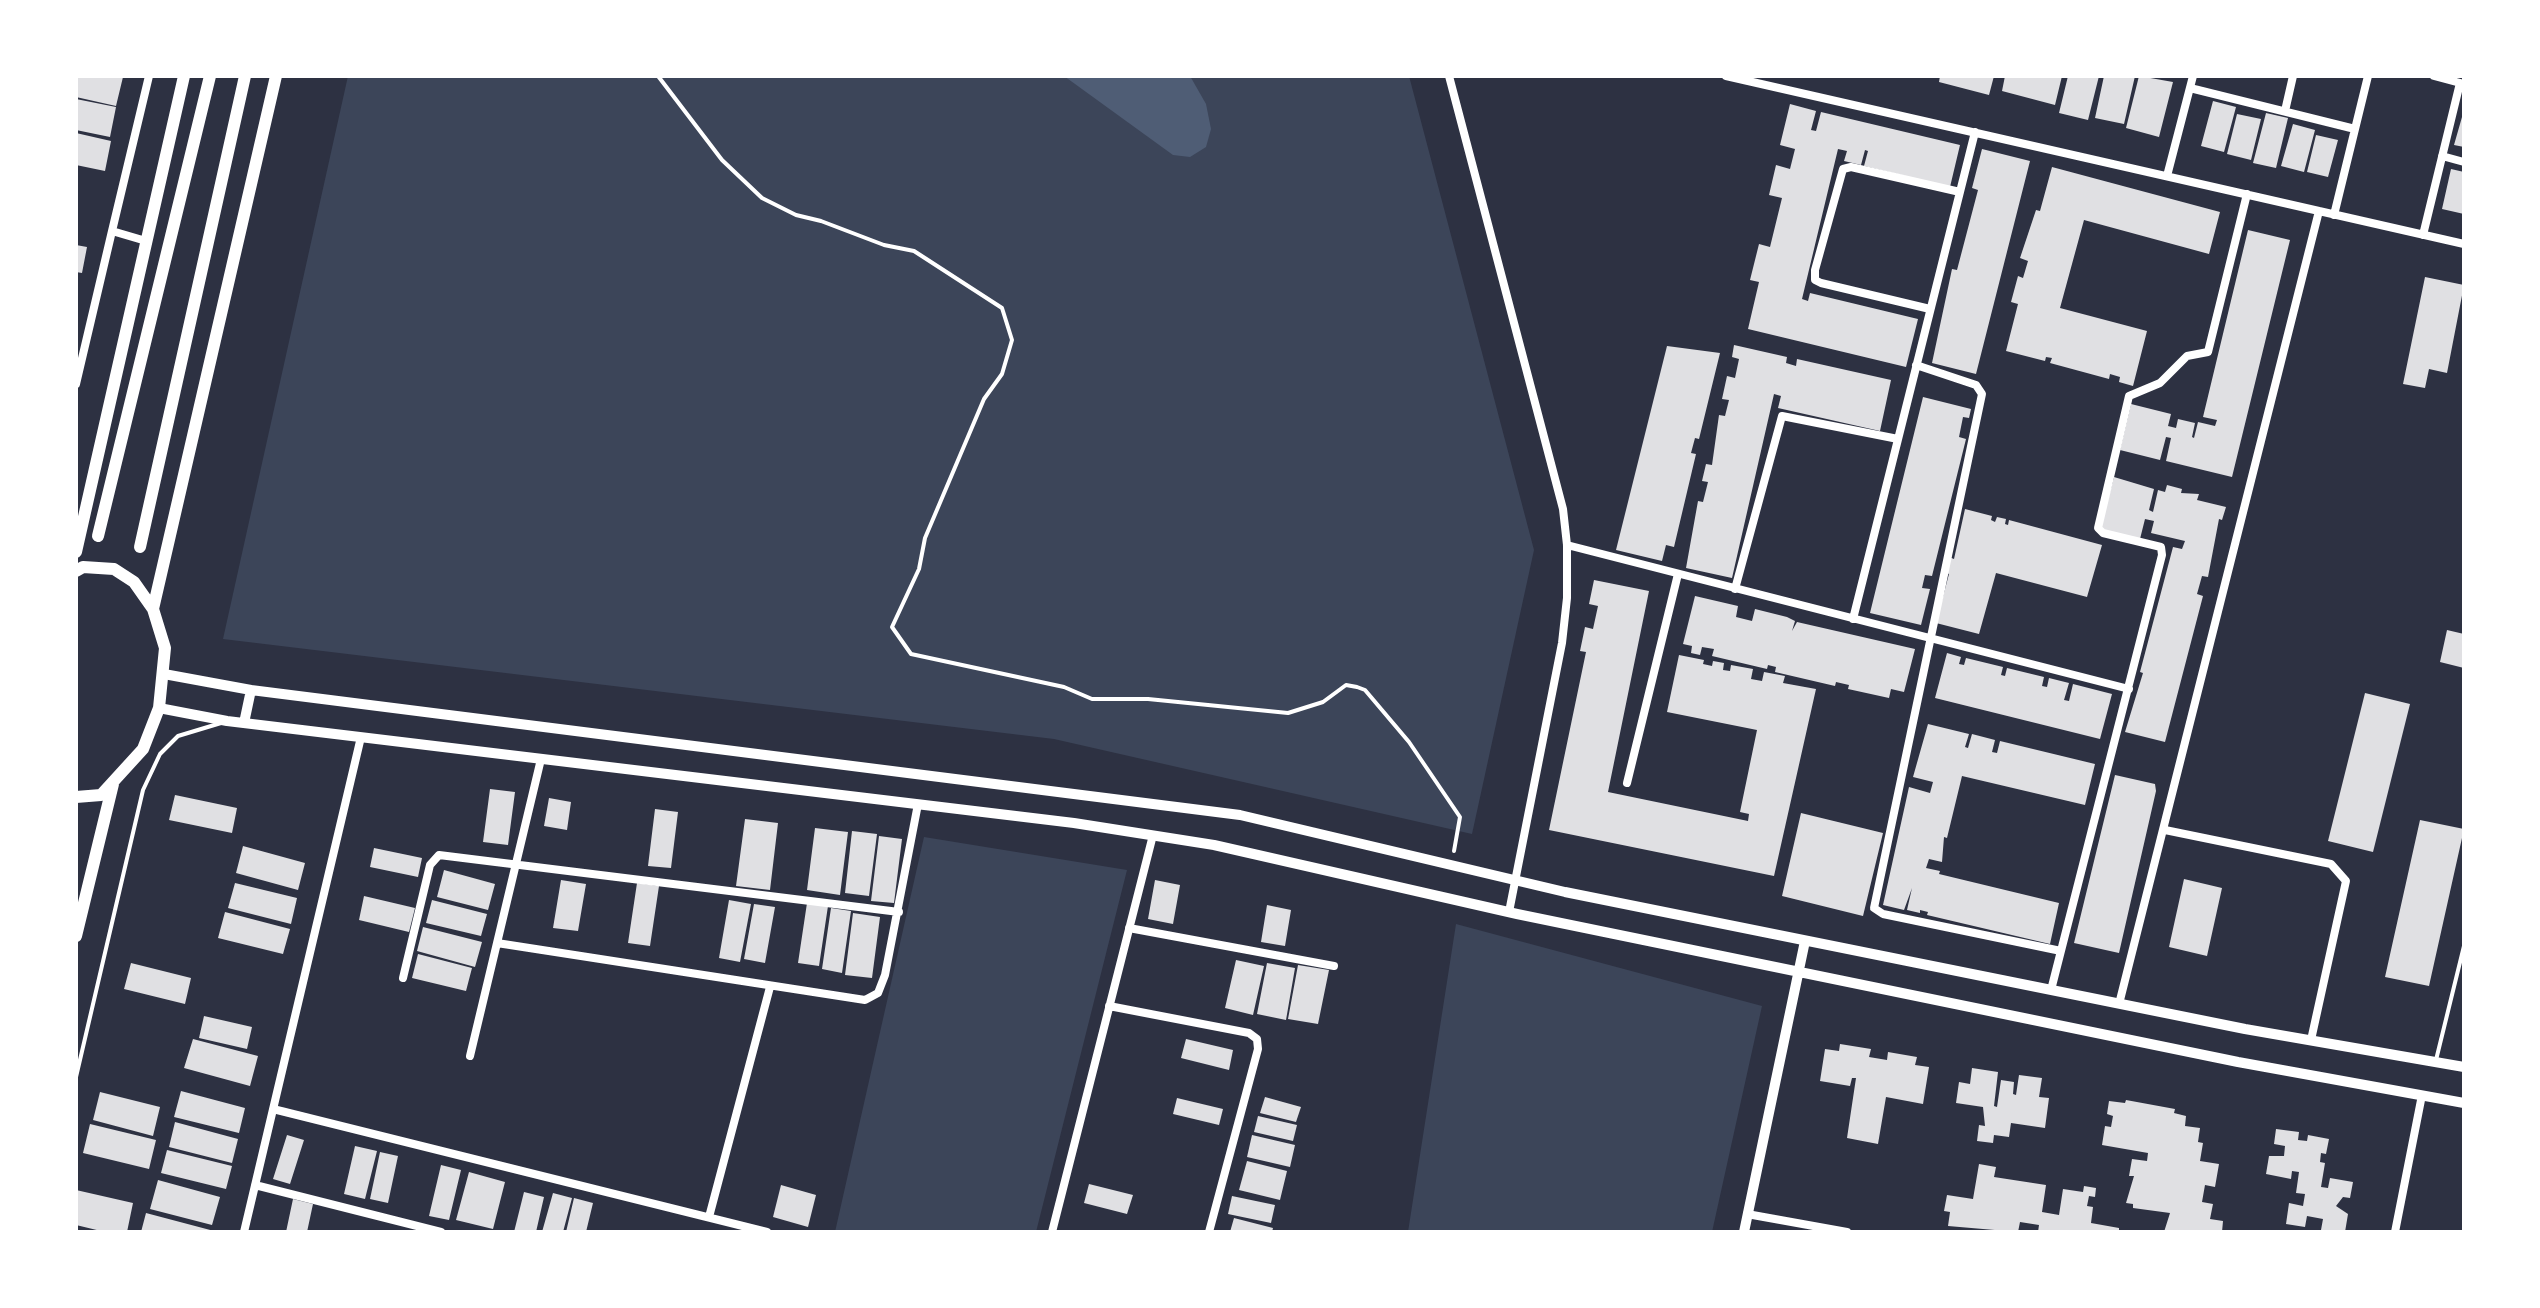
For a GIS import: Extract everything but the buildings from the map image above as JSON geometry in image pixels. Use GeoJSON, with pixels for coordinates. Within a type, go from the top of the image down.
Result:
{"type":"FeatureCollection","features":[{"type":"Feature","properties":{"kind":"main road"},"geometry":{"type":"LineString","coordinates":[[76,552],[184,76]]}},
{"type":"Feature","properties":{"kind":"main road"},"geometry":{"type":"LineString","coordinates":[[98,536],[210,76]]}},
{"type":"Feature","properties":{"kind":"main road"},"geometry":{"type":"LineString","coordinates":[[140,547],[245,76]]}},
{"type":"Feature","properties":{"kind":"main road"},"geometry":{"type":"LineString","coordinates":[[153,609],[276,76]]}},
{"type":"Feature","properties":{"kind":"main road"},"geometry":{"type":"LineString","coordinates":[[76,571],[83,567],[114,569],[134,582],[153,609],[165,648],[159,708],[143,749],[101,795],[76,797]]}},
{"type":"Feature","properties":{"kind":"main road"},"geometry":{"type":"LineString","coordinates":[[76,936],[113,784]]}},
{"type":"Feature","properties":{"kind":"street"},"geometry":{"type":"LineString","coordinates":[[76,384],[149,76]]}},
{"type":"Feature","properties":{"kind":"street"},"geometry":{"type":"LineString","coordinates":[[1449,76],[1563,509],[1567,545],[1567,598],[1562,643],[1509,912]]}},
{"type":"Feature","properties":{"kind":"street"},"geometry":{"type":"LineString","coordinates":[[1726,76],[2464,244]]}},
{"type":"Feature","properties":{"kind":"street"},"geometry":{"type":"LineString","coordinates":[[2167,176],[2193,76]]}},
{"type":"Feature","properties":{"kind":"street"},"geometry":{"type":"LineString","coordinates":[[2285,111],[2293,76]]}},
{"type":"Feature","properties":{"kind":"street"},"geometry":{"type":"LineString","coordinates":[[2334,215],[2368,76]]}},
{"type":"Feature","properties":{"kind":"street"},"geometry":{"type":"LineString","coordinates":[[2423,235],[2462,84],[2434,76]]}},
{"type":"Feature","properties":{"kind":"street"},"geometry":{"type":"LineString","coordinates":[[2190,88],[2355,129]]}},
{"type":"Feature","properties":{"kind":"street"},"geometry":{"type":"LineString","coordinates":[[1853,619],[1975,132]]}},
{"type":"Feature","properties":{"kind":"street"},"geometry":{"type":"LineString","coordinates":[[2442,156],[2464,162]]}},
{"type":"Feature","properties":{"kind":"street"},"geometry":{"type":"LineString","coordinates":[[1930,309],[1821,283],[1815,280],[1815,270],[1843,169],[1960,192]]}},
{"type":"Feature","properties":{"kind":"street"},"geometry":{"type":"LineString","coordinates":[[2051,990],[2163,550],[2099,531],[2101,509],[2129,396],[2160,383],[2187,356],[2208,352],[2247,194]]}},
{"type":"Feature","properties":{"kind":"street"},"geometry":{"type":"LineString","coordinates":[[2119,1004],[2319,211]]}},
{"type":"Feature","properties":{"kind":"street"},"geometry":{"type":"LineString","coordinates":[[112,231],[146,241]]}},
{"type":"Feature","properties":{"kind":"street"},"geometry":{"type":"LineString","coordinates":[[1916,365],[1976,385],[1982,394],[1874,908],[1883,914],[2061,951]]}},
{"type":"Feature","properties":{"kind":"street"},"geometry":{"type":"LineString","coordinates":[[1735,589],[1782,416],[1898,439]]}},
{"type":"Feature","properties":{"kind":"street"},"geometry":{"type":"LineString","coordinates":[[1567,545],[2129,689]]}},
{"type":"Feature","properties":{"kind":"street"},"geometry":{"type":"LineString","coordinates":[[1627,783],[1678,574]]}},
{"type":"Feature","properties":{"kind":"street"},"geometry":{"type":"LineString","coordinates":[[164,674],[251,690],[1240,815],[1516,881],[1805,941],[2119,1004],[2464,1067]]}},
{"type":"Feature","properties":{"kind":"street"},"geometry":{"type":"LineString","coordinates":[[244,723],[251,690]]}},
{"type":"Feature","properties":{"kind":"street"},"geometry":{"type":"LineString","coordinates":[[159,708],[227,721],[918,804],[1214,845],[1509,912],[2238,1062],[2464,1103]]}},
{"type":"Feature","properties":{"kind":"street"},"geometry":{"type":"LineString","coordinates":[[244,1232],[361,737]]}},
{"type":"Feature","properties":{"kind":"street"},"geometry":{"type":"LineString","coordinates":[[470,1056],[541,759]]}},
{"type":"Feature","properties":{"kind":"street"},"geometry":{"type":"LineString","coordinates":[[497,943],[853,1001],[865,1000],[878,993],[899,912],[918,804]]}},
{"type":"Feature","properties":{"kind":"street"},"geometry":{"type":"LineString","coordinates":[[2165,830],[2331,864],[2346,881],[2311,1040]]}},
{"type":"Feature","properties":{"kind":"street"},"geometry":{"type":"LineString","coordinates":[[1052,1232],[1153,835]]}},
{"type":"Feature","properties":{"kind":"street"},"geometry":{"type":"LineString","coordinates":[[403,978],[434,857],[516,863],[899,912]]}},
{"type":"Feature","properties":{"kind":"street"},"geometry":{"type":"LineString","coordinates":[[1129,928],[1334,966]]}},
{"type":"Feature","properties":{"kind":"street"},"geometry":{"type":"LineString","coordinates":[[1744,1232],[1805,941]]}},
{"type":"Feature","properties":{"kind":"street"},"geometry":{"type":"LineString","coordinates":[[709,1217],[770,987]]}},
{"type":"Feature","properties":{"kind":"street"},"geometry":{"type":"LineString","coordinates":[[1109,1006],[1249,1033],[1257,1039],[1258,1049],[1209,1232]]}},
{"type":"Feature","properties":{"kind":"street"},"geometry":{"type":"LineString","coordinates":[[2395,1232],[2422,1095]]}},
{"type":"Feature","properties":{"kind":"street"},"geometry":{"type":"LineString","coordinates":[[273,1109],[767,1232]]}},
{"type":"Feature","properties":{"kind":"street"},"geometry":{"type":"LineString","coordinates":[[255,1185],[441,1232]]}},
{"type":"Feature","properties":{"kind":"street"},"geometry":{"type":"LineString","coordinates":[[1747,1214],[1847,1232]]}},
{"type":"Feature","properties":{"kind":"lane"},"geometry":{"type":"LineString","coordinates":[[76,1077],[143,790],[160,754],[178,736],[227,721]]}},
{"type":"Feature","properties":{"kind":"lane"},"geometry":{"type":"LineString","coordinates":[[2435,1062],[2464,946]]}},
{"type":"Feature","properties":{"kind":"path"},"geometry":{"type":"LineString","coordinates":[[658,76],[722,160],[762,198],[796,215],[884,245],[914,251],[1002,308],[1012,340],[1002,374],[984,399],[925,538],[919,569],[892,627],[911,654],[1064,687],[1092,699],[1148,699],[1288,713],[1323,702],[1346,685],[1365,690],[1409,742],[1460,817],[1451,865]]}},
{"type":"Feature","properties":{"kind":"shaded area"},"geometry":{"type":"Polygon","coordinates":[[[348,76],[1409,76],[1534,550],[1472,834],[1054,739],[223,639],[348,76]]]}},
{"type":"Feature","properties":{"kind":"shaded area"},"geometry":{"type":"Polygon","coordinates":[[[1064,76],[1190,76],[1206,104],[1211,129],[1206,147],[1190,157],[1173,155],[1064,76]]]}},
{"type":"Feature","properties":{"kind":"shaded area"},"geometry":{"type":"Polygon","coordinates":[[[924,837],[1127,870],[1036,1232],[835,1232],[924,837]]]}},
{"type":"Feature","properties":{"kind":"shaded area"},"geometry":{"type":"Polygon","coordinates":[[[1456,924],[1762,1006],[1712,1232],[1408,1232],[1456,924]]]}}]}
